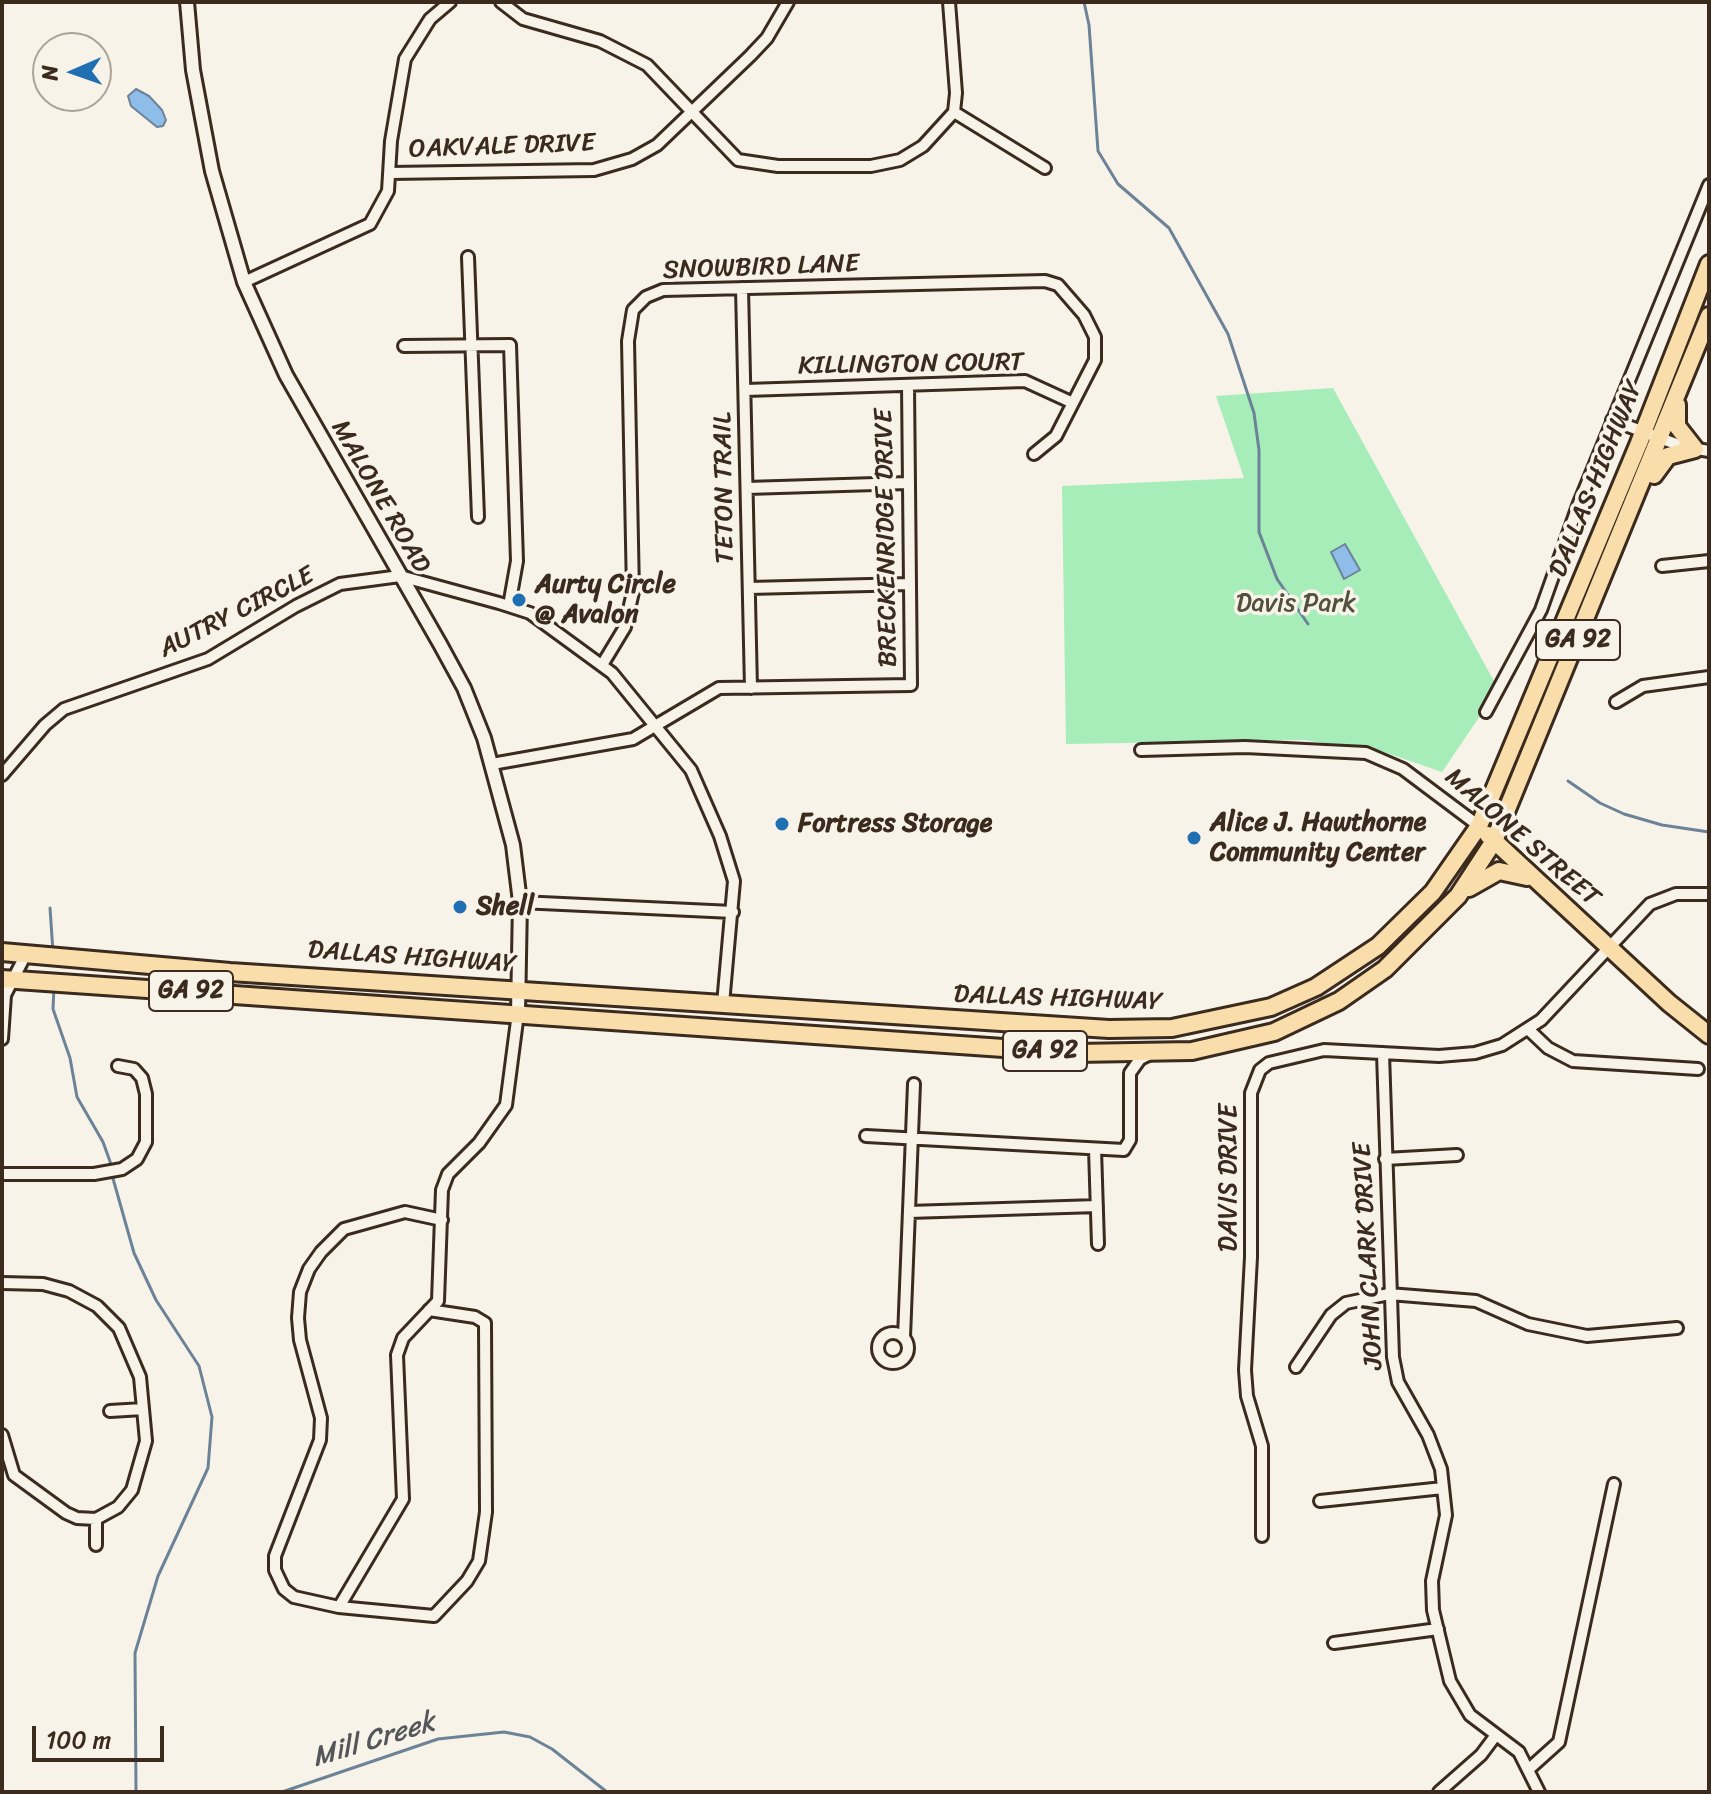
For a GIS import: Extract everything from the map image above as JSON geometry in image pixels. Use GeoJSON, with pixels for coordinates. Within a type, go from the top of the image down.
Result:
{"type":"FeatureCollection","features":[{"type":"Feature","properties":{"kind":"main road","name":"DALLAS HIGHWAY"},"geometry":{"type":"LineString","coordinates":[[2,952],[230,972],[1109,1029],[1172,1028],[1244,1015],[1316,987],[1378,946],[1433,892],[1479,826],[1644,432],[1709,264]]}},
{"type":"Feature","properties":{"kind":"main road","name":"DALLAS HIGHWAY"},"geometry":{"type":"LineString","coordinates":[[6,979],[1111,1054],[1150,1054],[1231,1044],[1274,1032],[1339,1001],[1385,969],[1458,896],[1494,841],[1709,316]]}},
{"type":"Feature","properties":{"kind":"main road"},"geometry":{"type":"LineString","coordinates":[[1678,395],[1677,426],[1702,450]]}},
{"type":"Feature","properties":{"kind":"main road"},"geometry":{"type":"LineString","coordinates":[[1632,510],[1663,460],[1675,452],[1702,450]]}},
{"type":"Feature","properties":{"kind":"main road","name":"MALONE STREET"},"geometry":{"type":"LineString","coordinates":[[1479,826],[1608,946]]}},
{"type":"Feature","properties":{"kind":"main road"},"geometry":{"type":"LineString","coordinates":[[1458,896],[1499,871],[1522,873],[1539,883]]}},
{"type":"Feature","properties":{"kind":"main road"},"geometry":{"type":"LineString","coordinates":[[1608,946],[1709,1035]]}},
{"type":"Feature","properties":{"kind":"street","name":"MALONE ROAD"},"geometry":{"type":"LineString","coordinates":[[187,2],[193,70],[212,171],[244,282],[286,375],[464,688],[492,764],[513,845],[520,902],[518,1013]]}},
{"type":"Feature","properties":{"kind":"street"},"geometry":{"type":"LineString","coordinates":[[244,282],[370,224],[388,191],[405,59],[430,19],[450,2]]}},
{"type":"Feature","properties":{"kind":"street"},"geometry":{"type":"LineString","coordinates":[[501,2],[523,19],[618,48],[647,65],[738,160],[778,166],[871,166],[900,160],[923,146],[954,112],[956,80],[949,2]]}},
{"type":"Feature","properties":{"kind":"street","name":"OAKVALE DRIVE"},"geometry":{"type":"LineString","coordinates":[[390,173],[594,170],[632,159],[657,145],[767,38],[788,2]]}},
{"type":"Feature","properties":{"kind":"street"},"geometry":{"type":"LineString","coordinates":[[954,112],[1045,168]]}},
{"type":"Feature","properties":{"kind":"street"},"geometry":{"type":"LineString","coordinates":[[1486,712],[1541,610],[1612,420],[1709,185]]}},
{"type":"Feature","properties":{"kind":"street"},"geometry":{"type":"LineString","coordinates":[[468,257],[478,517]]}},
{"type":"Feature","properties":{"kind":"street","name":"SNOWBIRD LANE"},"geometry":{"type":"LineString","coordinates":[[602,665],[625,627],[633,592],[628,341],[633,310],[646,297],[663,290],[1045,281],[1058,285],[1084,315],[1095,337],[1095,360],[1056,436],[1034,454]]}},
{"type":"Feature","properties":{"kind":"street","name":"TETON TRAIL"},"geometry":{"type":"LineString","coordinates":[[742,288],[751,688]]}},
{"type":"Feature","properties":{"kind":"street"},"geometry":{"type":"LineString","coordinates":[[404,346],[510,345],[517,561],[509,606]]}},
{"type":"Feature","properties":{"kind":"street","name":"KILLINGTON COURT"},"geometry":{"type":"LineString","coordinates":[[746,390],[1025,381],[1073,403]]}},
{"type":"Feature","properties":{"kind":"street","name":"BRECKENRIDGE DRIVE"},"geometry":{"type":"LineString","coordinates":[[492,764],[633,739],[657,728],[686,706],[719,688],[911,685],[908,385]]}},
{"type":"Feature","properties":{"kind":"street"},"geometry":{"type":"LineString","coordinates":[[1612,420],[1661,439],[1702,450]]}},
{"type":"Feature","properties":{"kind":"street"},"geometry":{"type":"LineString","coordinates":[[747,488],[908,483]]}},
{"type":"Feature","properties":{"kind":"street"},"geometry":{"type":"LineString","coordinates":[[1662,566],[1709,561]]}},
{"type":"Feature","properties":{"kind":"street","name":"AUTRY CIRCLE"},"geometry":{"type":"LineString","coordinates":[[2,775],[45,725],[64,709],[208,659],[296,606],[340,584],[400,576],[509,606],[540,619],[602,665],[691,770],[701,788],[734,881],[723,1004]]}},
{"type":"Feature","properties":{"kind":"street"},"geometry":{"type":"LineString","coordinates":[[749,588],[910,584]]}},
{"type":"Feature","properties":{"kind":"street"},"geometry":{"type":"LineString","coordinates":[[1616,702],[1643,686],[1709,677]]}},
{"type":"Feature","properties":{"kind":"street","name":"MALONE STREET"},"geometry":{"type":"LineString","coordinates":[[1141,750],[1245,747],[1366,753],[1403,769],[1479,826]]}},
{"type":"Feature","properties":{"kind":"street","name":"MALONE STREET"},"geometry":{"type":"LineString","coordinates":[[1608,946],[1658,900],[1685,893],[1709,894]]}},
{"type":"Feature","properties":{"kind":"street"},"geometry":{"type":"LineString","coordinates":[[520,902],[733,912]]}},
{"type":"Feature","properties":{"kind":"street","name":"DAVIS DRIVE"},"geometry":{"type":"LineString","coordinates":[[1262,1536],[1262,1446],[1247,1396],[1245,1370],[1253,1081],[1269,1063],[1324,1050],[1475,1053],[1529,1030],[1608,946]]}},
{"type":"Feature","properties":{"kind":"street"},"geometry":{"type":"LineString","coordinates":[[2,1039],[6,979],[26,954]]}},
{"type":"Feature","properties":{"kind":"street"},"geometry":{"type":"LineString","coordinates":[[339,1607],[403,1499],[397,1355],[403,1338],[438,1301],[441,1288],[442,1190],[448,1174],[479,1143],[506,1105],[518,1013]]}},
{"type":"Feature","properties":{"kind":"street"},"geometry":{"type":"LineString","coordinates":[[1529,1030],[1548,1048],[1573,1061],[1698,1069]]}},
{"type":"Feature","properties":{"kind":"street","name":"JOHN CLARK DRIVE"},"geometry":{"type":"LineString","coordinates":[[1383,1053],[1389,1294],[1398,1382],[1428,1435],[1441,1469],[1446,1515],[1432,1581],[1438,1629],[1450,1681],[1470,1715],[1519,1752],[1539,1792]]}},
{"type":"Feature","properties":{"kind":"street"},"geometry":{"type":"LineString","coordinates":[[866,1136],[1095,1149],[1127,1148],[1130,1073],[1125,1063],[1111,1054]]}},
{"type":"Feature","properties":{"kind":"street"},"geometry":{"type":"LineString","coordinates":[[1130,1073],[1140,1059],[1150,1054]]}},
{"type":"Feature","properties":{"kind":"street"},"geometry":{"type":"LineString","coordinates":[[2,1174],[94,1174],[122,1169],[137,1159],[146,1142],[146,1094],[142,1078],[134,1069],[118,1066]]}},
{"type":"Feature","properties":{"kind":"street"},"geometry":{"type":"LineString","coordinates":[[904,1337],[914,1084]]}},
{"type":"Feature","properties":{"kind":"street"},"geometry":{"type":"LineString","coordinates":[[1095,1149],[1098,1244]]}},
{"type":"Feature","properties":{"kind":"street"},"geometry":{"type":"LineString","coordinates":[[1385,1159],[1457,1155]]}},
{"type":"Feature","properties":{"kind":"street"},"geometry":{"type":"LineString","coordinates":[[909,1212],[1097,1206]]}},
{"type":"Feature","properties":{"kind":"street"},"geometry":{"type":"LineString","coordinates":[[429,1310],[475,1317],[485,1323],[486,1512],[479,1561],[467,1581],[434,1616],[339,1607],[294,1597],[284,1589],[275,1570],[275,1556],[320,1440],[321,1418],[300,1340],[300,1292],[321,1252],[344,1229],[405,1212],[442,1220]]}},
{"type":"Feature","properties":{"kind":"street"},"geometry":{"type":"LineString","coordinates":[[2,1283],[43,1284],[69,1291],[97,1306],[119,1328],[140,1377],[146,1441],[132,1490],[118,1507],[96,1519],[77,1518],[66,1513],[14,1475],[2,1435]]}},
{"type":"Feature","properties":{"kind":"street"},"geometry":{"type":"LineString","coordinates":[[1296,1367],[1331,1315],[1346,1303],[1389,1294],[1476,1301],[1528,1324],[1587,1336],[1677,1328]]}},
{"type":"Feature","properties":{"kind":"street"},"geometry":{"type":"LineString","coordinates":[[110,1411],[143,1409]]}},
{"type":"Feature","properties":{"kind":"street"},"geometry":{"type":"LineString","coordinates":[[1529,1769],[1559,1742],[1614,1484]]}},
{"type":"Feature","properties":{"kind":"street"},"geometry":{"type":"LineString","coordinates":[[1320,1501],[1443,1488]]}},
{"type":"Feature","properties":{"kind":"street"},"geometry":{"type":"LineString","coordinates":[[96,1519],[96,1545]]}},
{"type":"Feature","properties":{"kind":"street"},"geometry":{"type":"LineString","coordinates":[[1334,1643],[1438,1629]]}},
{"type":"Feature","properties":{"kind":"street"},"geometry":{"type":"LineString","coordinates":[[1439,1792],[1481,1755],[1496,1735]]}},
{"type":"Feature","properties":{"kind":"green space","name":"Davis Park"},"geometry":{"type":"Polygon","coordinates":[[[1333,388],[1495,683],[1480,716],[1442,772],[1381,751],[1303,740],[1066,744],[1062,486],[1244,478],[1216,396],[1333,388]]]}},
{"type":"Feature","properties":{"kind":"water"},"geometry":{"type":"Polygon","coordinates":[[[136,89],[149,96],[162,110],[166,120],[163,126],[157,127],[131,106],[128,96],[136,89]]]}},
{"type":"Feature","properties":{"kind":"water"},"geometry":{"type":"Polygon","coordinates":[[[1345,544],[1360,570],[1344,579],[1331,552],[1345,544]]]}},
{"type":"Feature","properties":{"kind":"waterway"},"geometry":{"type":"LineString","coordinates":[[1084,2],[1089,25],[1098,151],[1118,184],[1169,228],[1228,334],[1254,413],[1259,450],[1259,532],[1277,579],[1308,624]]}},
{"type":"Feature","properties":{"kind":"waterway"},"geometry":{"type":"LineString","coordinates":[[1568,781],[1600,803],[1624,814],[1662,825],[1709,832]]}},
{"type":"Feature","properties":{"kind":"waterway"},"geometry":{"type":"LineString","coordinates":[[50,908],[53,952]]}},
{"type":"Feature","properties":{"kind":"waterway"},"geometry":{"type":"LineString","coordinates":[[54,987],[53,1009],[70,1058],[77,1097],[103,1142],[112,1167]]}},
{"type":"Feature","properties":{"kind":"waterway"},"geometry":{"type":"LineString","coordinates":[[112,1175],[134,1253],[156,1300],[199,1366],[212,1417],[208,1468],[158,1576],[135,1653],[136,1792]]}},
{"type":"Feature","properties":{"kind":"waterway","name":"Mill Creek"},"geometry":{"type":"LineString","coordinates":[[282,1792],[438,1739],[504,1732],[530,1737],[552,1749],[607,1792]]}},
{"type":"Feature","properties":{"kind":"place","name":"Aurty Circle @ Avalon"},"geometry":{"type":"Point","coordinates":[519,600]}},
{"type":"Feature","properties":{"kind":"place","name":"Fortress Storage"},"geometry":{"type":"Point","coordinates":[782,824]}},
{"type":"Feature","properties":{"kind":"place","name":"Alice J. Hawthorne Community Center"},"geometry":{"type":"Point","coordinates":[1194,838]}},
{"type":"Feature","properties":{"kind":"place","name":"Shell"},"geometry":{"type":"Point","coordinates":[460,907]}}]}
